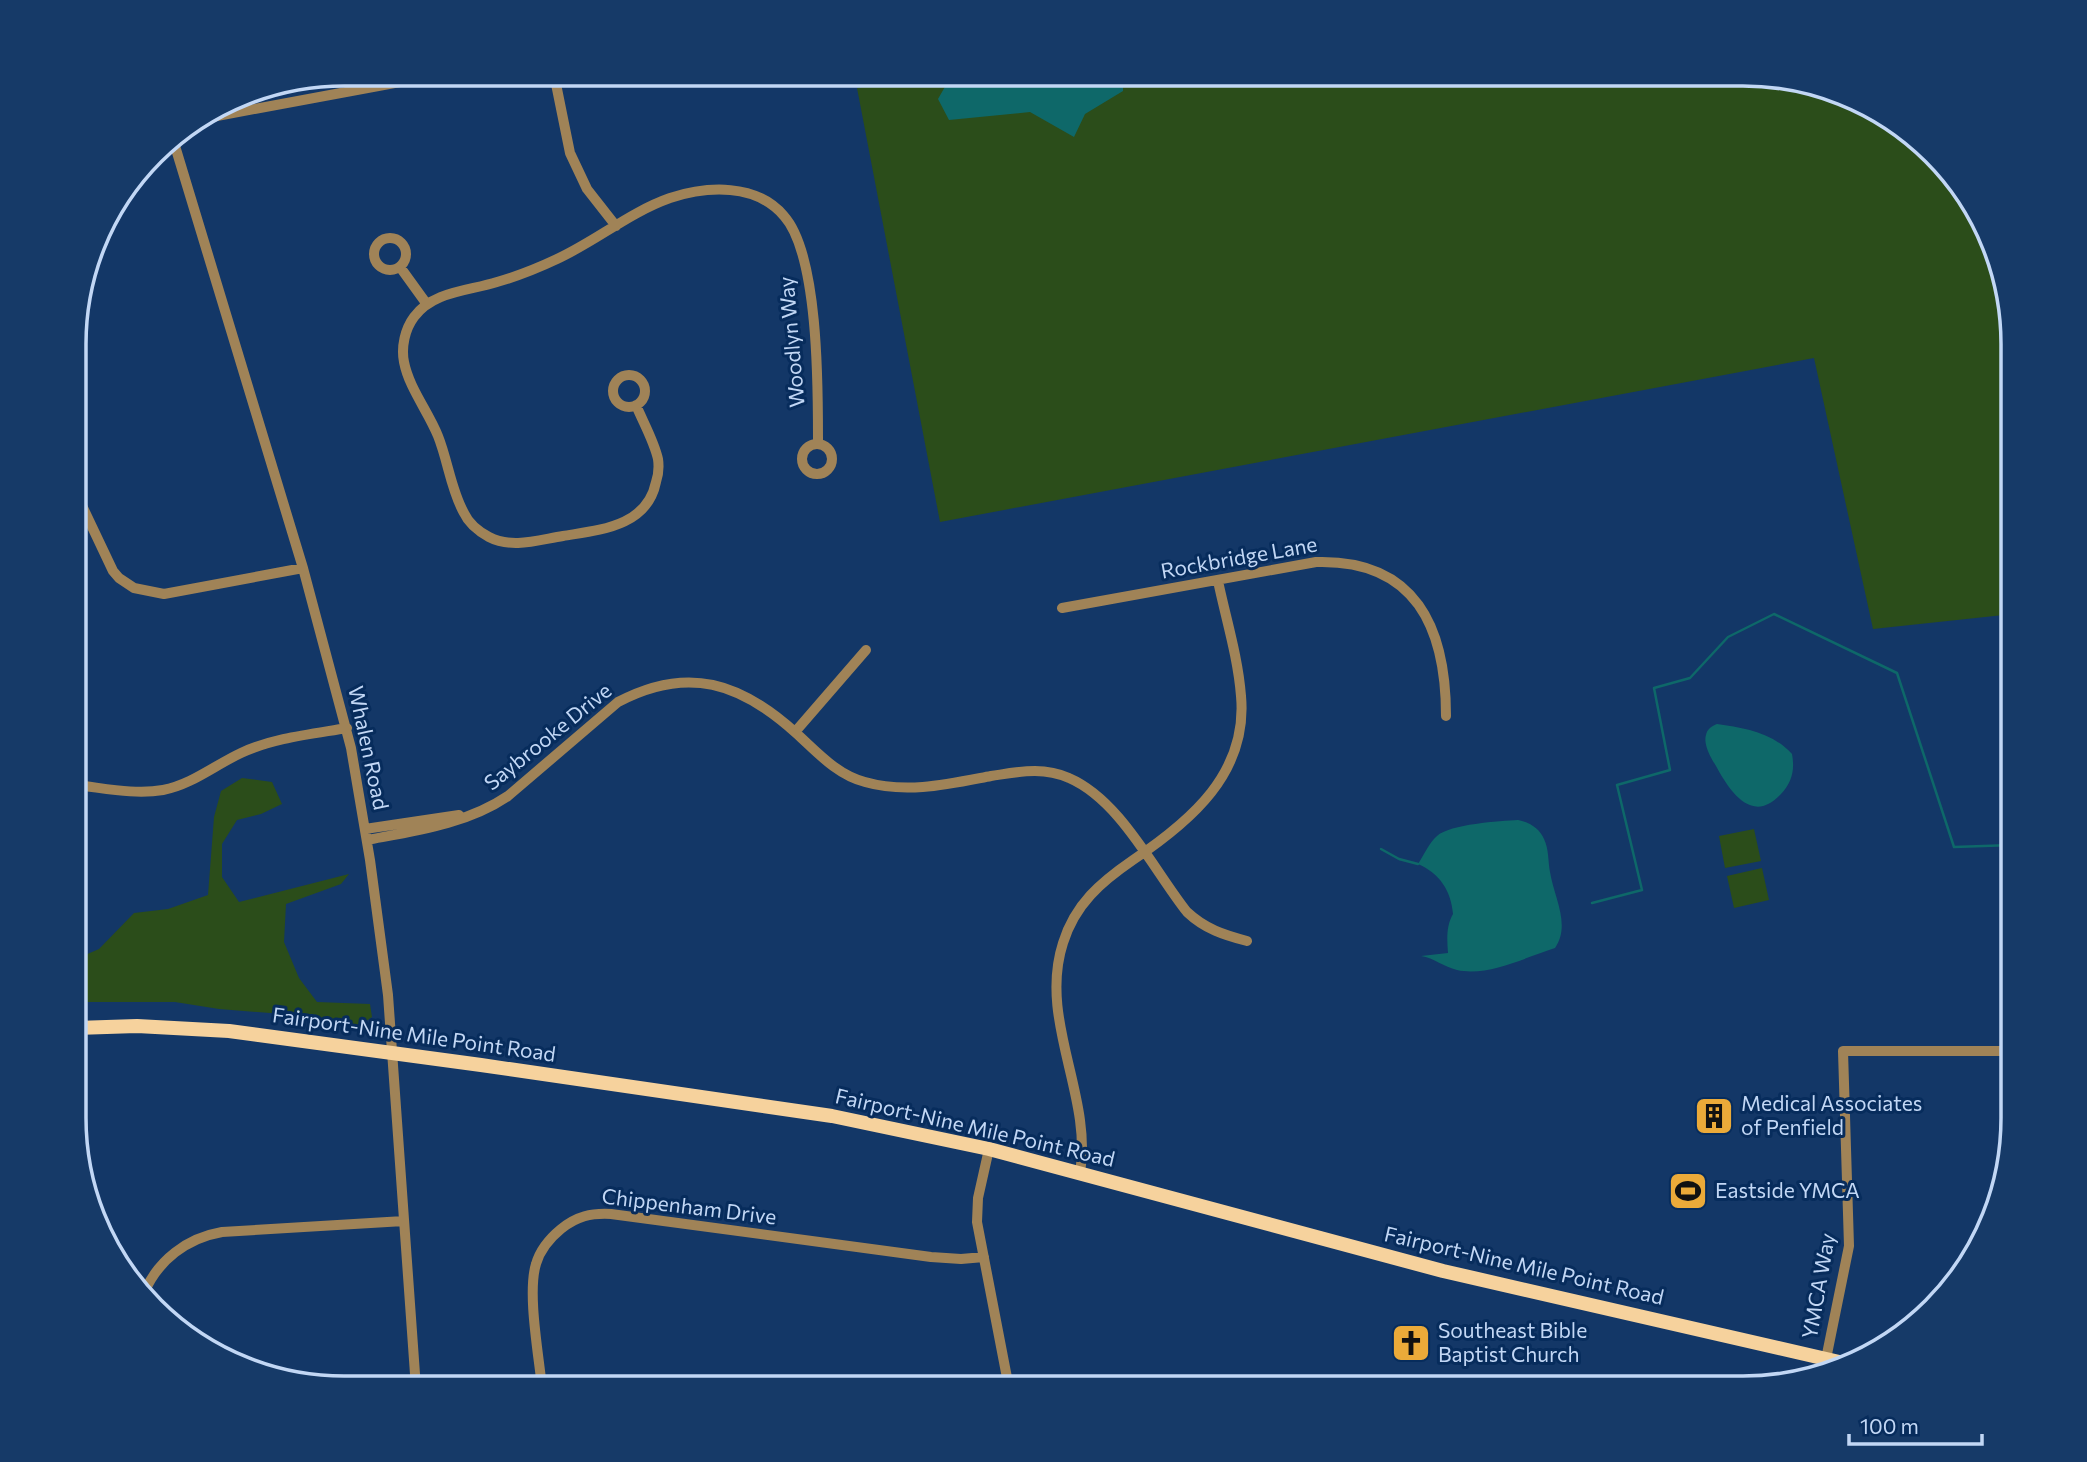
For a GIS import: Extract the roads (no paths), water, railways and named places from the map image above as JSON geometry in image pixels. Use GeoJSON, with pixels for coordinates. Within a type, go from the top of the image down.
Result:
{"type":"FeatureCollection","features":[{"type":"Feature","properties":{"kind":"main road","name":"Fairport-Nine Mile Point Road"},"geometry":{"type":"LineString","coordinates":[[86,1028],[183,1027],[763,1105],[906,1130],[989,1149],[1443,1271],[1832,1361]]}},
{"type":"Feature","properties":{"kind":"street"},"geometry":{"type":"LineString","coordinates":[[229,113],[346,86]]}},
{"type":"Feature","properties":{"kind":"street"},"geometry":{"type":"LineString","coordinates":[[556,86],[570,153],[587,189],[616,226]]}},
{"type":"Feature","properties":{"kind":"street","name":"Whalen Road"},"geometry":{"type":"LineString","coordinates":[[176,148],[303,568],[347,727],[383,946],[415,1376]]}},
{"type":"Feature","properties":{"kind":"street","name":"Woodlyn Way"},"geometry":{"type":"LineString","coordinates":[[426,303],[524,273],[580,248],[655,204],[708,190],[732,190],[756,196],[784,215],[799,242],[805,265],[816,350],[818,443]]}},
{"type":"Feature","properties":{"kind":"street"},"geometry":{"type":"LineString","coordinates":[[400,267],[426,303],[412,318],[406,332],[404,361],[409,377],[439,437],[464,514],[471,525],[488,536],[508,543],[524,543],[615,526],[640,513],[654,492],[658,461],[636,405]]}},
{"type":"Feature","properties":{"kind":"street"},"geometry":{"type":"LineString","coordinates":[[86,513],[119,579],[144,591],[177,593],[303,568]]}},
{"type":"Feature","properties":{"kind":"street","name":"Rockbridge Lane"},"geometry":{"type":"LineString","coordinates":[[1062,608],[1317,562],[1348,563],[1380,572],[1405,589],[1427,617],[1442,665],[1446,716]]}},
{"type":"Feature","properties":{"kind":"street"},"geometry":{"type":"LineString","coordinates":[[1080,1173],[1084,1144],[1058,1012],[1057,965],[1063,941],[1083,901],[1099,884],[1176,831],[1195,813],[1215,789],[1235,746],[1241,698],[1218,581]]}},
{"type":"Feature","properties":{"kind":"street"},"geometry":{"type":"LineString","coordinates":[[795,732],[866,650]]}},
{"type":"Feature","properties":{"kind":"street","name":"Saybrooke Drive"},"geometry":{"type":"LineString","coordinates":[[366,835],[429,828],[479,813],[508,796],[618,702],[638,691],[678,682],[720,685],[757,702],[835,767],[864,782],[914,789],[1028,770],[1068,777],[1104,800],[1187,912],[1200,925],[1247,941]]}},
{"type":"Feature","properties":{"kind":"street"},"geometry":{"type":"LineString","coordinates":[[86,786],[144,791],[166,789],[183,784],[261,746],[347,727]]}},
{"type":"Feature","properties":{"kind":"street","name":"YMCA Way"},"geometry":{"type":"LineString","coordinates":[[1825,1359],[1849,1246],[1843,1051],[2001,1051]]}},
{"type":"Feature","properties":{"kind":"street"},"geometry":{"type":"LineString","coordinates":[[989,1149],[976,1209],[1007,1376]]}},
{"type":"Feature","properties":{"kind":"street","name":"Chippenham Drive"},"geometry":{"type":"LineString","coordinates":[[541,1376],[533,1279],[536,1261],[550,1239],[581,1217],[611,1214],[931,1257],[961,1259],[984,1256]]}},
{"type":"Feature","properties":{"kind":"street"},"geometry":{"type":"LineString","coordinates":[[147,1285],[169,1258],[188,1242],[204,1235],[222,1231],[404,1221]]}},
{"type":"Feature","properties":{"kind":"waterway"},"geometry":{"type":"LineString","coordinates":[[1592,903],[1642,890],[1617,785],[1670,770],[1654,688],[1690,678],[1728,637],[1774,614],[1897,673],[1954,847],[2001,845]]}},
{"type":"Feature","properties":{"kind":"waterway"},"geometry":{"type":"LineString","coordinates":[[1381,849],[1399,859],[1418,864]]}},
{"type":"Feature","properties":{"kind":"place","name":"Medical Associates of Penfield"},"geometry":{"type":"Point","coordinates":[1714,1116]}},
{"type":"Feature","properties":{"kind":"place","name":"Eastside YMCA"},"geometry":{"type":"Point","coordinates":[1688,1191]}},
{"type":"Feature","properties":{"kind":"place","name":"Southeast Bible Baptist Church"},"geometry":{"type":"Point","coordinates":[1411,1343]}}]}
